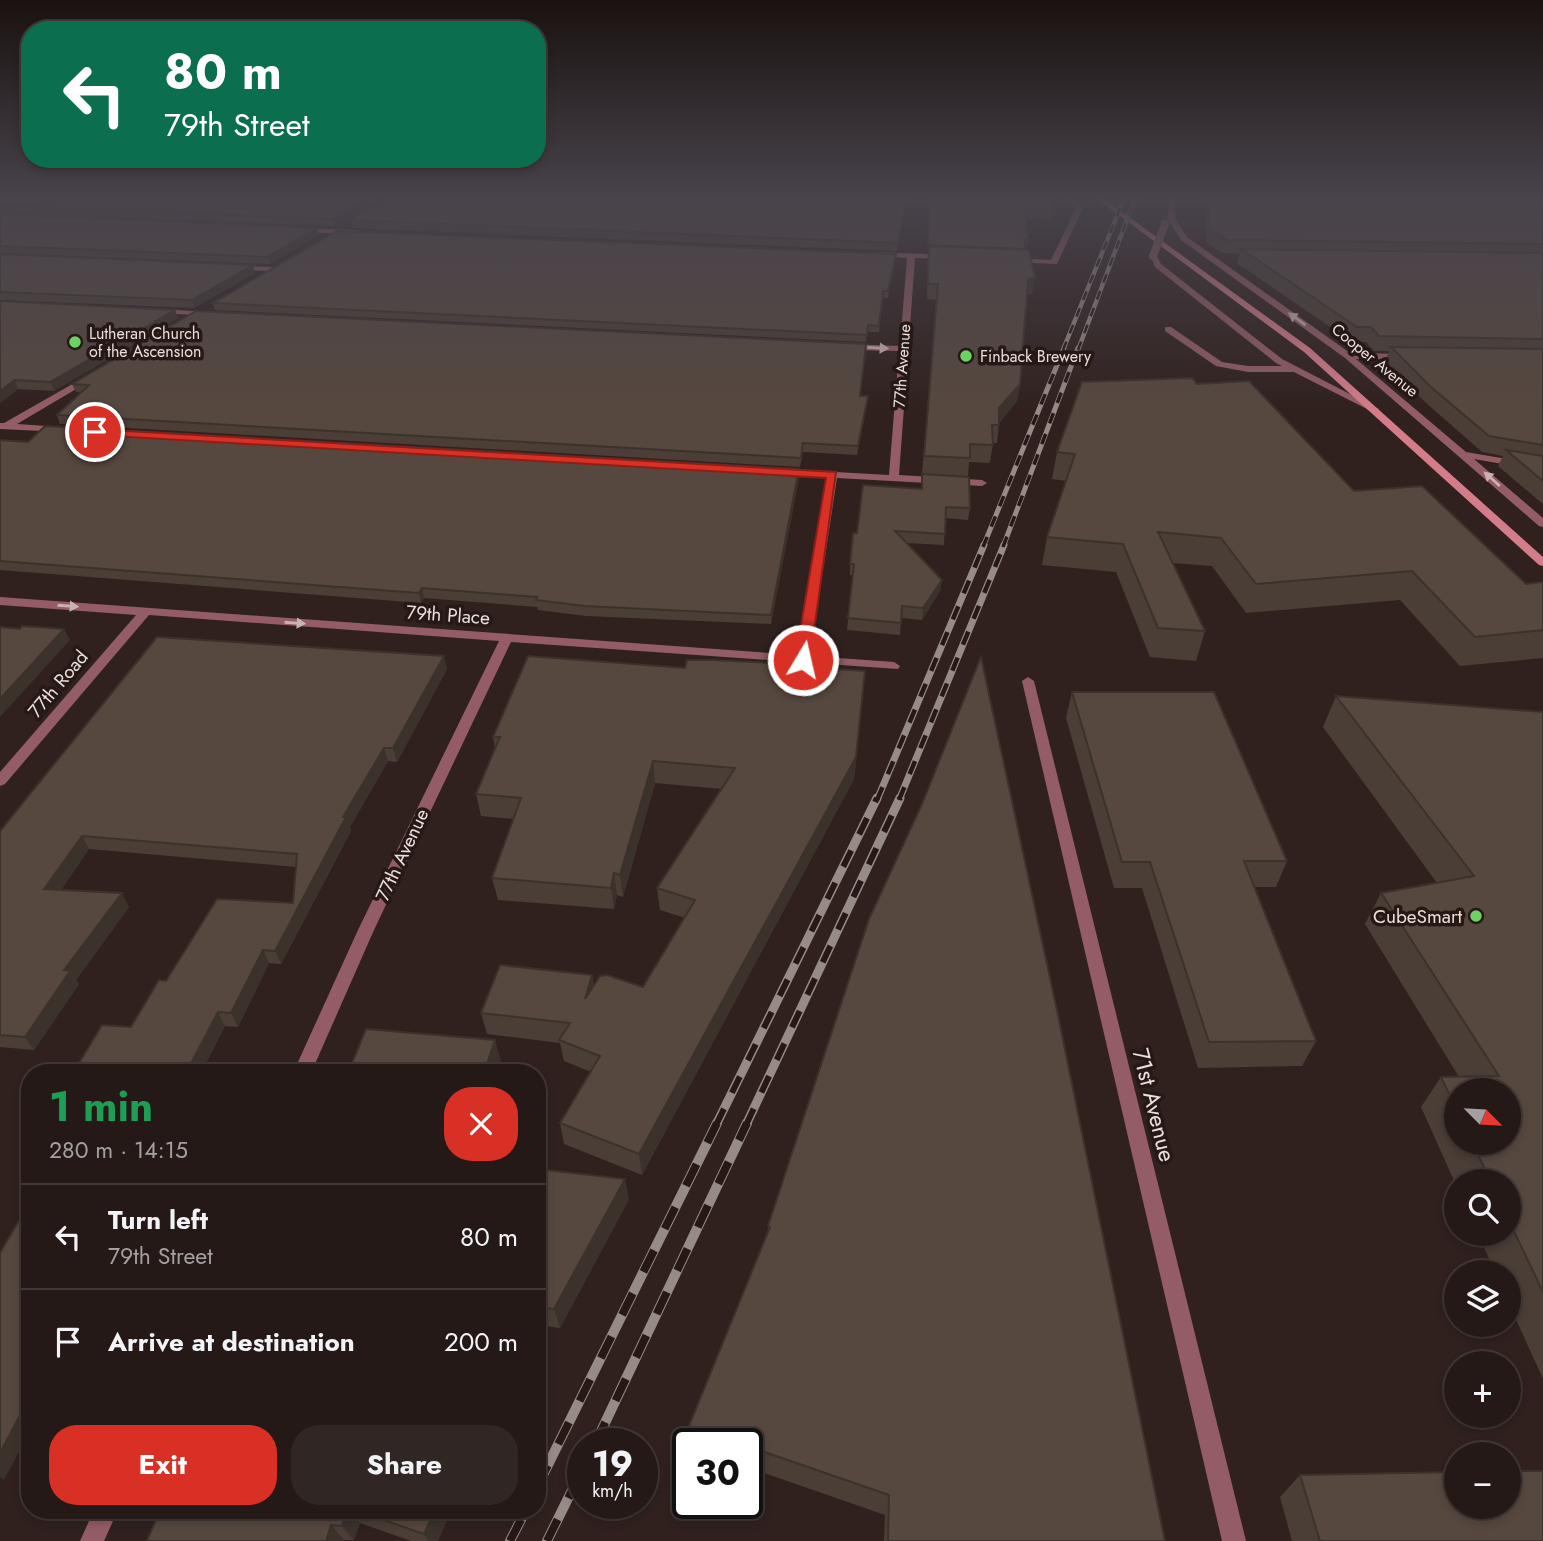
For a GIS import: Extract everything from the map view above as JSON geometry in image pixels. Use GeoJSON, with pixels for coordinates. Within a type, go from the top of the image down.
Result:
{"type":"FeatureCollection","features":[{"type":"Feature","properties":{"kind":"main road","name":"Cooper Avenue"},"geometry":{"type":"LineString","coordinates":[[1195,268],[1307,350],[1543,563]]}},
{"type":"Feature","properties":{"kind":"street"},"geometry":{"type":"LineString","coordinates":[[228,268],[273,269]]}},
{"type":"Feature","properties":{"kind":"street","name":"77th Avenue"},"geometry":{"type":"LineString","coordinates":[[894,477],[910,268]]}},
{"type":"Feature","properties":{"kind":"street","name":"Cooper Avenue"},"geometry":{"type":"LineString","coordinates":[[1162,268],[1279,361],[1377,411]]}},
{"type":"Feature","properties":{"kind":"street","name":"Cooper Avenue"},"geometry":{"type":"LineString","coordinates":[[1227,268],[1348,356],[1543,524]]}},
{"type":"Feature","properties":{"kind":"street"},"geometry":{"type":"LineString","coordinates":[[252,282],[273,269]]}},
{"type":"Feature","properties":{"kind":"street"},"geometry":{"type":"LineString","coordinates":[[183,322],[211,306]]}},
{"type":"Feature","properties":{"kind":"street"},"geometry":{"type":"LineString","coordinates":[[153,311],[222,314]]}},
{"type":"Feature","properties":{"kind":"street"},"geometry":{"type":"LineString","coordinates":[[1168,329],[1219,364],[1248,369],[1295,369]]}},
{"type":"Feature","properties":{"kind":"street"},"geometry":{"type":"LineString","coordinates":[[832,346],[903,349]]}},
{"type":"Feature","properties":{"kind":"street"},"geometry":{"type":"LineString","coordinates":[[1348,356],[1418,357]]}},
{"type":"Feature","properties":{"kind":"street"},"geometry":{"type":"LineString","coordinates":[[2,428],[104,369]]}},
{"type":"Feature","properties":{"kind":"street"},"geometry":{"type":"LineString","coordinates":[[2,428],[70,430]]}},
{"type":"Feature","properties":{"kind":"street"},"geometry":{"type":"LineString","coordinates":[[1466,455],[1543,468]]}},
{"type":"Feature","properties":{"kind":"street"},"geometry":{"type":"LineString","coordinates":[[764,471],[982,483]]}},
{"type":"Feature","properties":{"kind":"street"},"geometry":{"type":"LineString","coordinates":[[803,660],[832,475]]}},
{"type":"Feature","properties":{"kind":"street","name":"79th Place"},"geometry":{"type":"LineString","coordinates":[[0,601],[894,666]]}},
{"type":"Feature","properties":{"kind":"street","name":"77th Road"},"geometry":{"type":"LineString","coordinates":[[0,781],[145,612]]}},
{"type":"Feature","properties":{"kind":"street","name":"77th Avenue"},"geometry":{"type":"LineString","coordinates":[[306,1064],[366,930],[506,639]]}},
{"type":"Feature","properties":{"kind":"street","name":"71st Avenue"},"geometry":{"type":"LineString","coordinates":[[1028,681],[1234,1541]]}},
{"type":"Feature","properties":{"kind":"street"},"geometry":{"type":"LineString","coordinates":[[92,1541],[102,1519]]}},
{"type":"Feature","properties":{"kind":"building"},"geometry":{"type":"Polygon","coordinates":[[[0,268],[248,268],[192,300],[0,292],[0,268]]]}},
{"type":"Feature","properties":{"kind":"building"},"geometry":{"type":"Polygon","coordinates":[[[273,268],[893,268],[888,291],[883,291],[879,326],[868,325],[867,335],[213,303],[273,268]]]}},
{"type":"Feature","properties":{"kind":"building"},"geometry":{"type":"Polygon","coordinates":[[[928,268],[1033,268],[1035,278],[1028,279],[1020,384],[999,408],[999,425],[992,425],[993,445],[970,444],[970,458],[924,456],[938,284],[928,284],[928,268]]]}},
{"type":"Feature","properties":{"kind":"building"},"geometry":{"type":"Polygon","coordinates":[[[1269,268],[1543,268],[1543,339],[1379,336],[1371,327],[1357,327],[1269,268]]]}},
{"type":"Feature","properties":{"kind":"building"},"geometry":{"type":"Polygon","coordinates":[[[0,301],[175,310],[50,382],[15,380],[0,391],[0,301]]]}},
{"type":"Feature","properties":{"kind":"building"},"geometry":{"type":"Polygon","coordinates":[[[196,311],[866,344],[860,396],[868,396],[858,446],[803,443],[801,458],[57,415],[89,385],[72,384],[196,311]]]}},
{"type":"Feature","properties":{"kind":"building"},"geometry":{"type":"Polygon","coordinates":[[[1391,347],[1543,349],[1543,445],[1489,436],[1431,387],[1391,347]]]}},
{"type":"Feature","properties":{"kind":"building"},"geometry":{"type":"Polygon","coordinates":[[[1192,378],[1197,384],[1249,381],[1354,491],[1422,486],[1526,584],[1543,582],[1543,630],[1475,637],[1412,571],[1256,584],[1221,538],[1158,532],[1205,631],[1158,628],[1123,544],[1047,537],[1075,454],[1057,452],[1082,382],[1192,378]]]}},
{"type":"Feature","properties":{"kind":"building"},"geometry":{"type":"Polygon","coordinates":[[[45,426],[799,469],[771,615],[585,606],[536,600],[537,597],[422,588],[419,593],[0,561],[0,440],[28,442],[45,426]]]}},
{"type":"Feature","properties":{"kind":"building"},"geometry":{"type":"Polygon","coordinates":[[[1506,450],[1543,456],[1543,481],[1506,450]]]}},
{"type":"Feature","properties":{"kind":"building"},"geometry":{"type":"Polygon","coordinates":[[[922,474],[969,477],[970,508],[946,507],[945,534],[895,531],[942,580],[923,608],[902,606],[901,623],[848,618],[854,564],[850,564],[853,533],[857,533],[863,485],[922,489],[922,474]]]}},
{"type":"Feature","properties":{"kind":"building"},"geometry":{"type":"Polygon","coordinates":[[[22,626],[64,629],[0,699],[0,627],[20,629],[22,626]]]}},
{"type":"Feature","properties":{"kind":"building"},"geometry":{"type":"Polygon","coordinates":[[[157,637],[444,656],[393,748],[384,748],[343,817],[346,817],[275,951],[263,950],[231,1013],[218,1012],[191,1064],[78,1064],[102,1025],[131,1027],[159,980],[166,981],[217,899],[293,903],[297,854],[82,836],[44,889],[122,893],[64,970],[70,971],[25,1037],[0,1035],[0,831],[157,637]]]}},
{"type":"Feature","properties":{"kind":"building"},"geometry":{"type":"Polygon","coordinates":[[[528,656],[685,668],[687,660],[712,660],[774,663],[773,669],[835,673],[836,669],[865,671],[856,757],[639,1154],[560,1123],[600,1056],[559,1040],[570,1023],[481,1013],[500,965],[592,975],[585,999],[600,976],[607,975],[643,987],[695,900],[657,888],[735,768],[653,761],[620,875],[614,873],[611,888],[492,878],[521,798],[476,794],[500,737],[493,737],[528,656]]]}},
{"type":"Feature","properties":{"kind":"building"},"geometry":{"type":"Polygon","coordinates":[[[981,657],[1058,1015],[1165,1541],[888,1541],[889,1495],[763,1452],[763,1428],[689,1426],[770,1227],[768,1226],[869,919],[922,804],[981,657]]]}},
{"type":"Feature","properties":{"kind":"building"},"geometry":{"type":"Polygon","coordinates":[[[1072,692],[1214,692],[1287,861],[1244,861],[1316,1041],[1209,1042],[1150,862],[1122,862],[1072,692]]]}},
{"type":"Feature","properties":{"kind":"building","name":"CubeSmart"},"geometry":{"type":"Polygon","coordinates":[[[1336,696],[1543,712],[1543,1292],[1521,1246],[1521,1169],[1485,1169],[1478,1155],[1521,1155],[1521,1078],[1444,1078],[1444,1083],[1441,1077],[1499,1076],[1381,893],[1474,876],[1336,696]]]}},
{"type":"Feature","properties":{"kind":"building"},"geometry":{"type":"Polygon","coordinates":[[[366,1029],[495,1040],[487,1064],[352,1064],[366,1029]]]}},
{"type":"Feature","properties":{"kind":"building"},"geometry":{"type":"Polygon","coordinates":[[[546,1170],[625,1179],[554,1309],[546,1308],[546,1170]]]}},
{"type":"Feature","properties":{"kind":"building"},"geometry":{"type":"Polygon","coordinates":[[[21,1217],[21,1413],[0,1453],[0,1253],[21,1217]]]}},
{"type":"Feature","properties":{"kind":"building"},"geometry":{"type":"Polygon","coordinates":[[[1521,1471],[1543,1471],[1543,1541],[1320,1541],[1300,1475],[1444,1472],[1444,1519],[1521,1519],[1521,1471]]]}},
{"type":"Feature","properties":{"kind":"building"},"geometry":{"type":"Polygon","coordinates":[[[156,1519],[344,1519],[342,1526],[331,1525],[326,1541],[147,1541],[156,1519]]]}},
{"type":"Feature","properties":{"kind":"building"},"geometry":{"type":"Polygon","coordinates":[[[381,1519],[431,1519],[424,1534],[381,1519]]]}},
{"type":"Feature","properties":{"kind":"railway"},"geometry":{"type":"LineString","coordinates":[[1063,350],[1096,268]]}},
{"type":"Feature","properties":{"kind":"railway"},"geometry":{"type":"LineString","coordinates":[[1078,350],[1109,268]]}},
{"type":"Feature","properties":{"kind":"railway"},"geometry":{"type":"LineString","coordinates":[[983,547],[1064,348]]}},
{"type":"Feature","properties":{"kind":"railway"},"geometry":{"type":"LineString","coordinates":[[1003,547],[1078,348]]}},
{"type":"Feature","properties":{"kind":"railway"},"geometry":{"type":"LineString","coordinates":[[877,800],[984,545]]}},
{"type":"Feature","properties":{"kind":"railway"},"geometry":{"type":"LineString","coordinates":[[899,800],[1004,545]]}},
{"type":"Feature","properties":{"kind":"railway"},"geometry":{"type":"LineString","coordinates":[[716,1125],[877,798]]}},
{"type":"Feature","properties":{"kind":"railway"},"geometry":{"type":"LineString","coordinates":[[746,1125],[900,798]]}},
{"type":"Feature","properties":{"kind":"railway"},"geometry":{"type":"LineString","coordinates":[[546,1469],[717,1123]]}},
{"type":"Feature","properties":{"kind":"railway"},"geometry":{"type":"LineString","coordinates":[[603,1428],[747,1123]]}},
{"type":"Feature","properties":{"kind":"railway"},"geometry":{"type":"LineString","coordinates":[[547,1541],[567,1500]]}},
{"type":"Feature","properties":{"kind":"railway"},"geometry":{"type":"LineString","coordinates":[[510,1541],[521,1519]]}},
{"type":"Feature","properties":{"kind":"place","name":"Lutheran Church of the Ascension"},"geometry":{"type":"Point","coordinates":[75,342]}},
{"type":"Feature","properties":{"kind":"place","name":"Finback Brewery"},"geometry":{"type":"Point","coordinates":[966,356]}},
{"type":"Feature","properties":{"kind":"place","name":"CubeSmart"},"geometry":{"type":"Point","coordinates":[1476,916]}},
{"type":"Feature","properties":{"kind":"route"},"geometry":{"type":"LineString","coordinates":[[95,432],[832,475],[803,660]]}}]}
